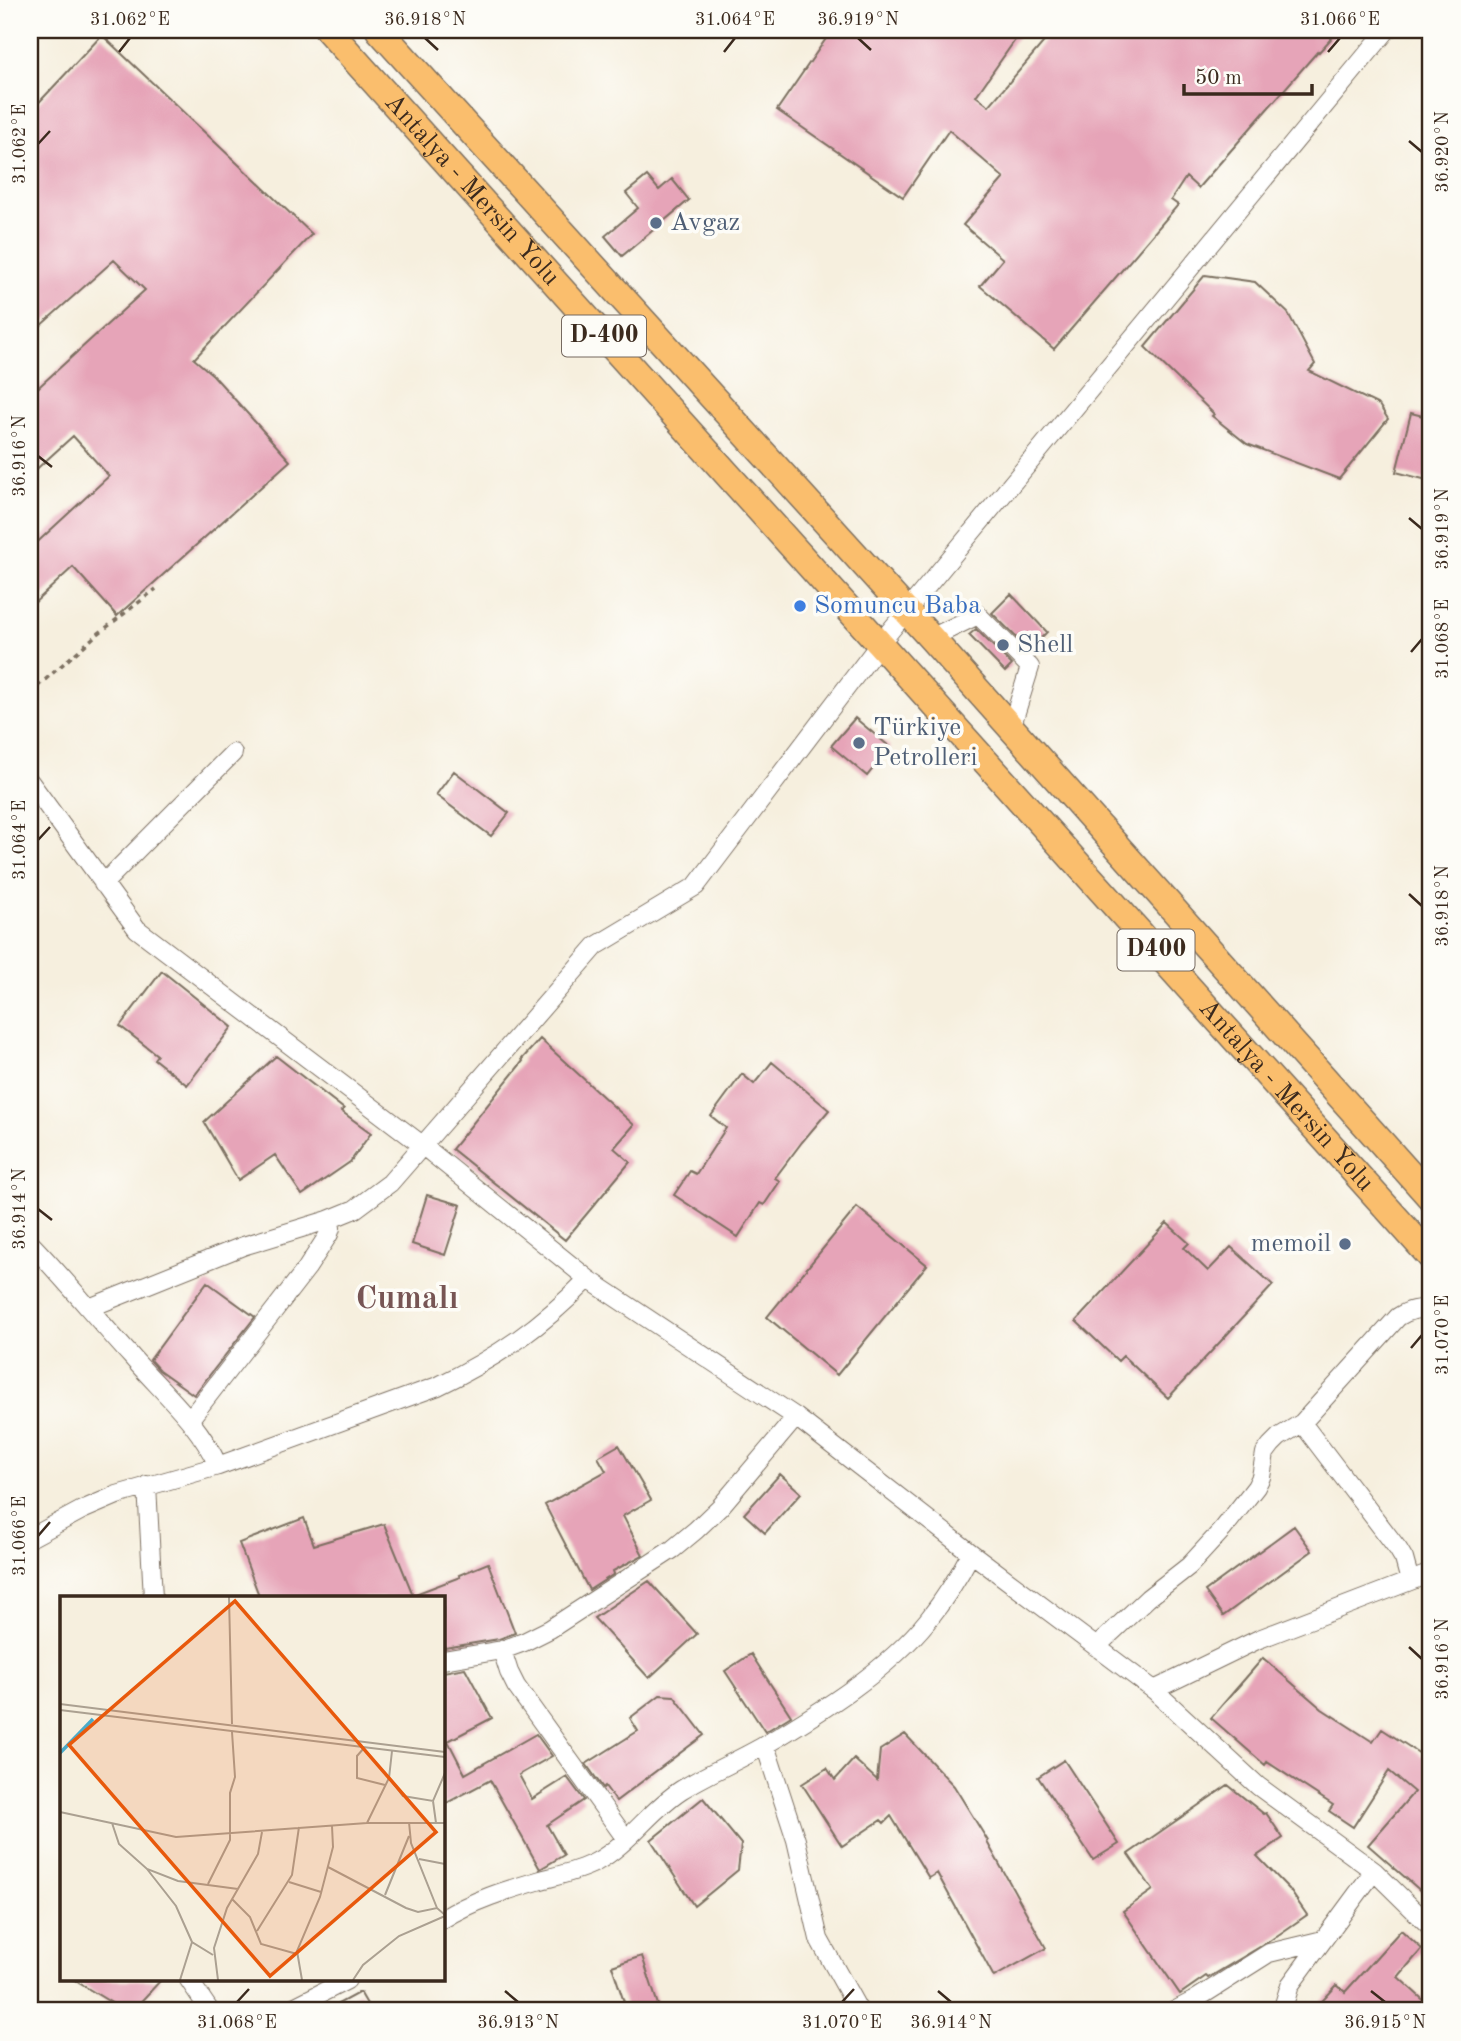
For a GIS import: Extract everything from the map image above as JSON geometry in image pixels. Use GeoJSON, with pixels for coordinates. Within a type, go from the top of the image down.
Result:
{"type":"FeatureCollection","features":[{"type":"Feature","properties":{"kind":"highway","name":"Antalya - Mersin Yolu"},"geometry":{"type":"LineString","coordinates":[[328,30],[881,642],[1431,1257]]}},
{"type":"Feature","properties":{"kind":"highway","name":"Antalya - Mersin Yolu"},"geometry":{"type":"LineString","coordinates":[[379,30],[930,638],[1431,1198]]}},
{"type":"Feature","properties":{"kind":"street"},"geometry":{"type":"LineString","coordinates":[[89,1308],[243,1246],[328,1220],[355,1209],[373,1197],[390,1183],[596,946],[696,886],[881,642],[1387,30]]}},
{"type":"Feature","properties":{"kind":"street"},"geometry":{"type":"LineString","coordinates":[[930,638],[978,615],[1030,667],[1011,728]]}},
{"type":"Feature","properties":{"kind":"street"},"geometry":{"type":"LineString","coordinates":[[103,884],[233,753]]}},
{"type":"Feature","properties":{"kind":"street"},"geometry":{"type":"LineString","coordinates":[[30,782],[137,929],[422,1145],[588,1279],[796,1417],[1154,1690],[1258,1786],[1374,1871],[1431,1927]]}},
{"type":"Feature","properties":{"kind":"street"},"geometry":{"type":"LineString","coordinates":[[190,1419],[307,1268],[329,1234],[331,1228],[328,1220]]}},
{"type":"Feature","properties":{"kind":"street"},"geometry":{"type":"LineString","coordinates":[[30,1243],[190,1419],[209,1446],[218,1466]]}},
{"type":"Feature","properties":{"kind":"street"},"geometry":{"type":"LineString","coordinates":[[30,1538],[82,1510],[147,1485],[218,1466],[438,1386],[472,1369],[533,1330],[562,1306],[588,1279]]}},
{"type":"Feature","properties":{"kind":"street"},"geometry":{"type":"LineString","coordinates":[[1096,1647],[1148,1598],[1189,1566],[1223,1530],[1256,1488],[1261,1477],[1265,1453],[1270,1445],[1302,1423],[1398,1317],[1419,1308],[1431,1309]]}},
{"type":"Feature","properties":{"kind":"street"},"geometry":{"type":"LineString","coordinates":[[444,1660],[502,1650],[524,1642],[550,1629],[673,1549],[720,1507],[796,1417]]}},
{"type":"Feature","properties":{"kind":"street"},"geometry":{"type":"LineString","coordinates":[[1302,1423],[1405,1559],[1410,1581]]}},
{"type":"Feature","properties":{"kind":"street"},"geometry":{"type":"LineString","coordinates":[[147,1485],[153,1596]]}},
{"type":"Feature","properties":{"kind":"street"},"geometry":{"type":"LineString","coordinates":[[444,1918],[501,1892],[583,1868],[599,1860],[626,1839],[661,1804],[680,1791],[765,1745],[853,1688],[907,1644],[942,1602],[971,1553]]}},
{"type":"Feature","properties":{"kind":"street"},"geometry":{"type":"LineString","coordinates":[[1154,1690],[1259,1639],[1431,1573]]}},
{"type":"Feature","properties":{"kind":"street"},"geometry":{"type":"LineString","coordinates":[[502,1650],[516,1686],[626,1839]]}},
{"type":"Feature","properties":{"kind":"street"},"geometry":{"type":"LineString","coordinates":[[765,1745],[796,1840],[819,1939],[859,2011]]}},
{"type":"Feature","properties":{"kind":"street"},"geometry":{"type":"LineString","coordinates":[[1282,2011],[1290,1986],[1374,1871]]}},
{"type":"Feature","properties":{"kind":"street"},"geometry":{"type":"LineString","coordinates":[[1174,2011],[1269,1953],[1323,1940]]}},
{"type":"Feature","properties":{"kind":"street"},"geometry":{"type":"LineString","coordinates":[[190,1982],[210,2011]]}},
{"type":"Feature","properties":{"kind":"street"},"geometry":{"type":"LineString","coordinates":[[286,2011],[343,1982]]}},
{"type":"Feature","properties":{"kind":"path"},"geometry":{"type":"LineString","coordinates":[[30,693],[94,637],[156,589]]}},
{"type":"Feature","properties":{"kind":"building"},"geometry":{"type":"Polygon","coordinates":[[[832,30],[1022,30],[976,96],[989,106],[1054,30],[1339,30],[1198,188],[1186,177],[1171,200],[1178,205],[1054,349],[980,286],[1003,259],[963,225],[1004,178],[949,130],[903,197],[777,110],[832,30]]]}},
{"type":"Feature","properties":{"kind":"building"},"geometry":{"type":"Polygon","coordinates":[[[102,35],[312,234],[194,359],[213,375],[290,461],[117,616],[73,567],[30,607],[30,549],[109,476],[73,436],[30,475],[30,395],[145,290],[114,260],[30,335],[30,112],[102,35]]]}},
{"type":"Feature","properties":{"kind":"building"},"geometry":{"type":"Polygon","coordinates":[[[647,176],[659,190],[672,179],[689,200],[622,256],[605,236],[638,208],[626,193],[647,176]]]}},
{"type":"Feature","properties":{"kind":"building"},"geometry":{"type":"Polygon","coordinates":[[[1205,275],[1255,282],[1288,313],[1315,364],[1309,371],[1379,405],[1388,419],[1339,479],[1247,444],[1212,416],[1214,414],[1145,347],[1205,275]]]}},
{"type":"Feature","properties":{"kind":"building"},"geometry":{"type":"Polygon","coordinates":[[[1411,413],[1431,418],[1431,481],[1396,472],[1411,413]]]}},
{"type":"Feature","properties":{"kind":"building"},"geometry":{"type":"Polygon","coordinates":[[[1011,594],[1047,632],[1029,650],[992,613],[1011,594]]]}},
{"type":"Feature","properties":{"kind":"building"},"geometry":{"type":"Polygon","coordinates":[[[976,629],[1012,665],[1005,672],[969,635],[976,629]]]}},
{"type":"Feature","properties":{"kind":"building"},"geometry":{"type":"Polygon","coordinates":[[[855,718],[890,747],[867,776],[831,746],[855,718]]]}},
{"type":"Feature","properties":{"kind":"building"},"geometry":{"type":"Polygon","coordinates":[[[454,771],[509,813],[491,836],[436,795],[454,771]]]}},
{"type":"Feature","properties":{"kind":"building"},"geometry":{"type":"Polygon","coordinates":[[[162,971],[232,1027],[187,1085],[154,1059],[157,1055],[120,1026],[162,971]]]}},
{"type":"Feature","properties":{"kind":"building"},"geometry":{"type":"Polygon","coordinates":[[[540,1039],[634,1125],[614,1148],[630,1162],[565,1240],[452,1149],[540,1039]]]}},
{"type":"Feature","properties":{"kind":"building"},"geometry":{"type":"Polygon","coordinates":[[[276,1056],[371,1133],[350,1162],[302,1195],[275,1155],[238,1180],[204,1122],[276,1056]]]}},
{"type":"Feature","properties":{"kind":"building"},"geometry":{"type":"Polygon","coordinates":[[[772,1062],[829,1110],[775,1178],[780,1181],[764,1205],[760,1203],[738,1237],[674,1195],[690,1171],[696,1174],[726,1128],[711,1116],[742,1074],[754,1084],[772,1062]]]}},
{"type":"Feature","properties":{"kind":"building"},"geometry":{"type":"Polygon","coordinates":[[[427,1195],[461,1205],[445,1255],[412,1244],[427,1195]]]}},
{"type":"Feature","properties":{"kind":"building"},"geometry":{"type":"Polygon","coordinates":[[[857,1207],[927,1265],[837,1375],[767,1317],[857,1207]]]}},
{"type":"Feature","properties":{"kind":"building"},"geometry":{"type":"Polygon","coordinates":[[[1167,1223],[1189,1243],[1184,1248],[1208,1271],[1231,1247],[1273,1285],[1168,1398],[1123,1356],[1118,1361],[1076,1321],[1167,1223]]]}},
{"type":"Feature","properties":{"kind":"building"},"geometry":{"type":"Polygon","coordinates":[[[207,1282],[255,1317],[194,1395],[159,1370],[150,1360],[207,1282]]]}},
{"type":"Feature","properties":{"kind":"building"},"geometry":{"type":"Polygon","coordinates":[[[619,1445],[651,1500],[623,1516],[643,1555],[613,1571],[614,1574],[589,1590],[545,1505],[606,1471],[598,1457],[619,1445]]]}},
{"type":"Feature","properties":{"kind":"building"},"geometry":{"type":"Polygon","coordinates":[[[780,1474],[801,1493],[765,1533],[744,1514],[780,1474]]]}},
{"type":"Feature","properties":{"kind":"building"},"geometry":{"type":"Polygon","coordinates":[[[304,1518],[314,1545],[384,1524],[413,1595],[488,1563],[515,1633],[499,1639],[445,1648],[444,1596],[259,1596],[239,1543],[304,1518]]]}},
{"type":"Feature","properties":{"kind":"building"},"geometry":{"type":"Polygon","coordinates":[[[1294,1526],[1312,1551],[1223,1616],[1205,1591],[1294,1526]]]}},
{"type":"Feature","properties":{"kind":"building"},"geometry":{"type":"Polygon","coordinates":[[[649,1581],[697,1634],[649,1678],[594,1618],[649,1581]]]}},
{"type":"Feature","properties":{"kind":"building"},"geometry":{"type":"Polygon","coordinates":[[[751,1654],[791,1716],[765,1732],[725,1671],[751,1654]]]}},
{"type":"Feature","properties":{"kind":"building"},"geometry":{"type":"Polygon","coordinates":[[[1263,1658],[1322,1709],[1373,1742],[1382,1729],[1431,1761],[1431,1900],[1368,1845],[1414,1792],[1389,1771],[1353,1827],[1329,1811],[1333,1805],[1267,1762],[1265,1765],[1211,1718],[1263,1658]]]}},
{"type":"Feature","properties":{"kind":"building"},"geometry":{"type":"Polygon","coordinates":[[[465,1668],[492,1718],[448,1741],[465,1774],[536,1734],[552,1756],[519,1775],[532,1799],[567,1777],[584,1800],[547,1825],[564,1855],[540,1869],[490,1780],[444,1804],[444,1672],[465,1668]]]}},
{"type":"Feature","properties":{"kind":"building"},"geometry":{"type":"Polygon","coordinates":[[[660,1695],[674,1696],[704,1735],[616,1801],[586,1764],[638,1731],[630,1718],[660,1695]]]}},
{"type":"Feature","properties":{"kind":"building"},"geometry":{"type":"Polygon","coordinates":[[[905,1734],[954,1786],[988,1841],[1046,1948],[994,1977],[937,1873],[929,1878],[891,1816],[884,1823],[881,1820],[842,1846],[802,1784],[827,1768],[835,1780],[854,1759],[877,1780],[880,1750],[905,1734]]]}},
{"type":"Feature","properties":{"kind":"building"},"geometry":{"type":"Polygon","coordinates":[[[1064,1760],[1119,1844],[1093,1860],[1038,1777],[1064,1760]]]}},
{"type":"Feature","properties":{"kind":"building"},"geometry":{"type":"Polygon","coordinates":[[[1228,1785],[1266,1813],[1283,1838],[1257,1856],[1289,1889],[1307,1915],[1268,1942],[1208,1978],[1206,1976],[1180,1994],[1123,1911],[1153,1890],[1128,1854],[1228,1785]]]}},
{"type":"Feature","properties":{"kind":"building"},"geometry":{"type":"Polygon","coordinates":[[[703,1798],[741,1844],[738,1870],[694,1906],[651,1840],[703,1798]]]}},
{"type":"Feature","properties":{"kind":"building"},"geometry":{"type":"Polygon","coordinates":[[[1401,1930],[1422,1949],[1398,1977],[1431,2007],[1431,2011],[1313,2011],[1337,1985],[1345,1992],[1401,1930]]]}},
{"type":"Feature","properties":{"kind":"building"},"geometry":{"type":"Polygon","coordinates":[[[642,1956],[660,2011],[627,2011],[612,1966],[642,1956]]]}},
{"type":"Feature","properties":{"kind":"building"},"geometry":{"type":"Polygon","coordinates":[[[77,1982],[159,1982],[132,2011],[125,2011],[77,1982]]]}},
{"type":"Feature","properties":{"kind":"building"},"geometry":{"type":"Polygon","coordinates":[[[360,1992],[371,2011],[325,2011],[360,1992]]]}},
{"type":"Feature","properties":{"kind":"place","name":"Avgaz"},"geometry":{"type":"Point","coordinates":[656,223]}},
{"type":"Feature","properties":{"kind":"place","name":"Somuncu Baba"},"geometry":{"type":"Point","coordinates":[800,606]}},
{"type":"Feature","properties":{"kind":"place","name":"Shell"},"geometry":{"type":"Point","coordinates":[1003,645]}},
{"type":"Feature","properties":{"kind":"place","name":"Türkiye Petrolleri"},"geometry":{"type":"Point","coordinates":[859,743]}},
{"type":"Feature","properties":{"kind":"place","name":"memoil"},"geometry":{"type":"Point","coordinates":[1345,1244]}},
{"type":"Feature","properties":{"kind":"district","name":"Cumalı"},"geometry":{"type":"Point","coordinates":[407,1299]}}]}
